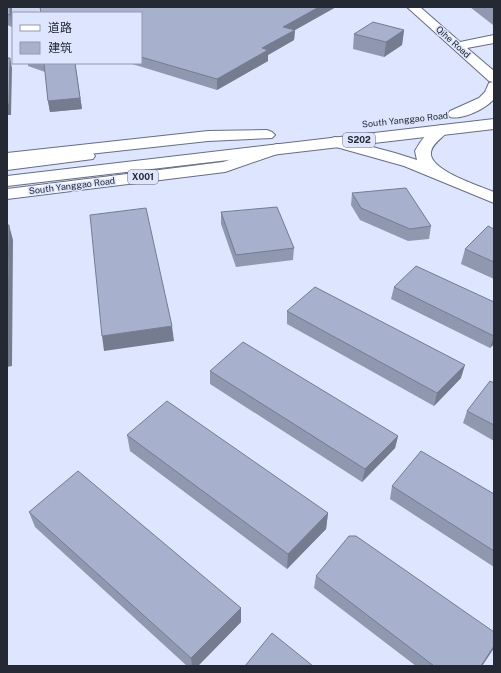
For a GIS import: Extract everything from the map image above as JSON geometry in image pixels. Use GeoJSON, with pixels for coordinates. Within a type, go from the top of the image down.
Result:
{"type":"FeatureCollection","features":[{"type":"Feature","properties":{"kind":"main road","name":"Qihe Road"},"geometry":{"type":"LineString","coordinates":[[413,7],[494,81],[493,93],[489,98],[481,104],[456,114]]}},
{"type":"Feature","properties":{"kind":"main road"},"geometry":{"type":"LineString","coordinates":[[457,46],[494,39]]}},
{"type":"Feature","properties":{"kind":"main road","name":"South Yanggao Road"},"geometry":{"type":"LineString","coordinates":[[436,123],[456,114],[494,110]]}},
{"type":"Feature","properties":{"kind":"main road"},"geometry":{"type":"LineString","coordinates":[[436,123],[424,146],[422,155],[426,164],[438,174]]}},
{"type":"Feature","properties":{"kind":"main road","name":"South Yanggao Road"},"geometry":{"type":"LineString","coordinates":[[7,165],[436,123],[494,124]]}},
{"type":"Feature","properties":{"kind":"main road"},"geometry":{"type":"LineString","coordinates":[[334,133],[494,198]]}},
{"type":"Feature","properties":{"kind":"main road","name":"South Yanggao Road"},"geometry":{"type":"LineString","coordinates":[[7,158],[208,136],[276,139]]}},
{"type":"Feature","properties":{"kind":"main road","name":"South Yanggao Road"},"geometry":{"type":"LineString","coordinates":[[7,181],[276,139]]}},
{"type":"Feature","properties":{"kind":"main road","name":"South Yanggao Road"},"geometry":{"type":"LineString","coordinates":[[7,194],[225,167],[276,139]]}},
{"type":"Feature","properties":{"kind":"shaded area"},"geometry":{"type":"Polygon","coordinates":[[[7,7],[49,7],[36,12],[12,12],[12,22],[7,24],[7,7]]]}},
{"type":"Feature","properties":{"kind":"building"},"geometry":{"type":"Polygon","coordinates":[[[7,7],[10,7],[10,15],[7,14],[7,7]]]}},
{"type":"Feature","properties":{"kind":"building"},"geometry":{"type":"Polygon","coordinates":[[[40,7],[319,7],[283,27],[295,30],[262,48],[268,50],[217,79],[142,57],[142,12],[41,12],[40,7]]]}},
{"type":"Feature","properties":{"kind":"building"},"geometry":{"type":"Polygon","coordinates":[[[373,22],[404,30],[386,42],[354,34],[373,22]]]}},
{"type":"Feature","properties":{"kind":"building"},"geometry":{"type":"Polygon","coordinates":[[[7,58],[10,58],[9,104],[7,104],[7,58]]]}},
{"type":"Feature","properties":{"kind":"building"},"geometry":{"type":"Polygon","coordinates":[[[44,64],[75,64],[80,98],[48,101],[44,64]]]}},
{"type":"Feature","properties":{"kind":"building"},"geometry":{"type":"Polygon","coordinates":[[[406,188],[431,226],[410,229],[361,208],[352,193],[406,188]]]}},
{"type":"Feature","properties":{"kind":"building"},"geometry":{"type":"Polygon","coordinates":[[[277,207],[294,248],[236,255],[221,212],[277,207]]]}},
{"type":"Feature","properties":{"kind":"building"},"geometry":{"type":"Polygon","coordinates":[[[146,208],[172,326],[102,336],[90,215],[146,208]]]}},
{"type":"Feature","properties":{"kind":"building"},"geometry":{"type":"Polygon","coordinates":[[[7,225],[9,225],[7,333],[7,225]]]}},
{"type":"Feature","properties":{"kind":"building"},"geometry":{"type":"Polygon","coordinates":[[[488,226],[494,229],[494,262],[465,249],[488,226]]]}},
{"type":"Feature","properties":{"kind":"building"},"geometry":{"type":"Polygon","coordinates":[[[416,266],[494,302],[494,336],[394,287],[416,266]]]}},
{"type":"Feature","properties":{"kind":"building"},"geometry":{"type":"Polygon","coordinates":[[[315,287],[465,365],[437,393],[287,311],[315,287]]]}},
{"type":"Feature","properties":{"kind":"building"},"geometry":{"type":"Polygon","coordinates":[[[243,342],[398,436],[365,469],[210,371],[243,342]]]}},
{"type":"Feature","properties":{"kind":"building"},"geometry":{"type":"Polygon","coordinates":[[[490,381],[494,383],[494,425],[467,411],[490,381]]]}},
{"type":"Feature","properties":{"kind":"building"},"geometry":{"type":"Polygon","coordinates":[[[167,401],[328,513],[288,554],[127,435],[167,401]]]}},
{"type":"Feature","properties":{"kind":"building"},"geometry":{"type":"Polygon","coordinates":[[[421,451],[494,494],[494,551],[392,486],[421,451]]]}},
{"type":"Feature","properties":{"kind":"building"},"geometry":{"type":"Polygon","coordinates":[[[78,471],[241,608],[191,658],[29,512],[78,471]]]}},
{"type":"Feature","properties":{"kind":"building"},"geometry":{"type":"Polygon","coordinates":[[[349,536],[356,536],[494,632],[494,646],[481,666],[434,666],[316,576],[349,536]]]}},
{"type":"Feature","properties":{"kind":"building"},"geometry":{"type":"Polygon","coordinates":[[[272,633],[313,666],[245,666],[272,633]]]}}]}
